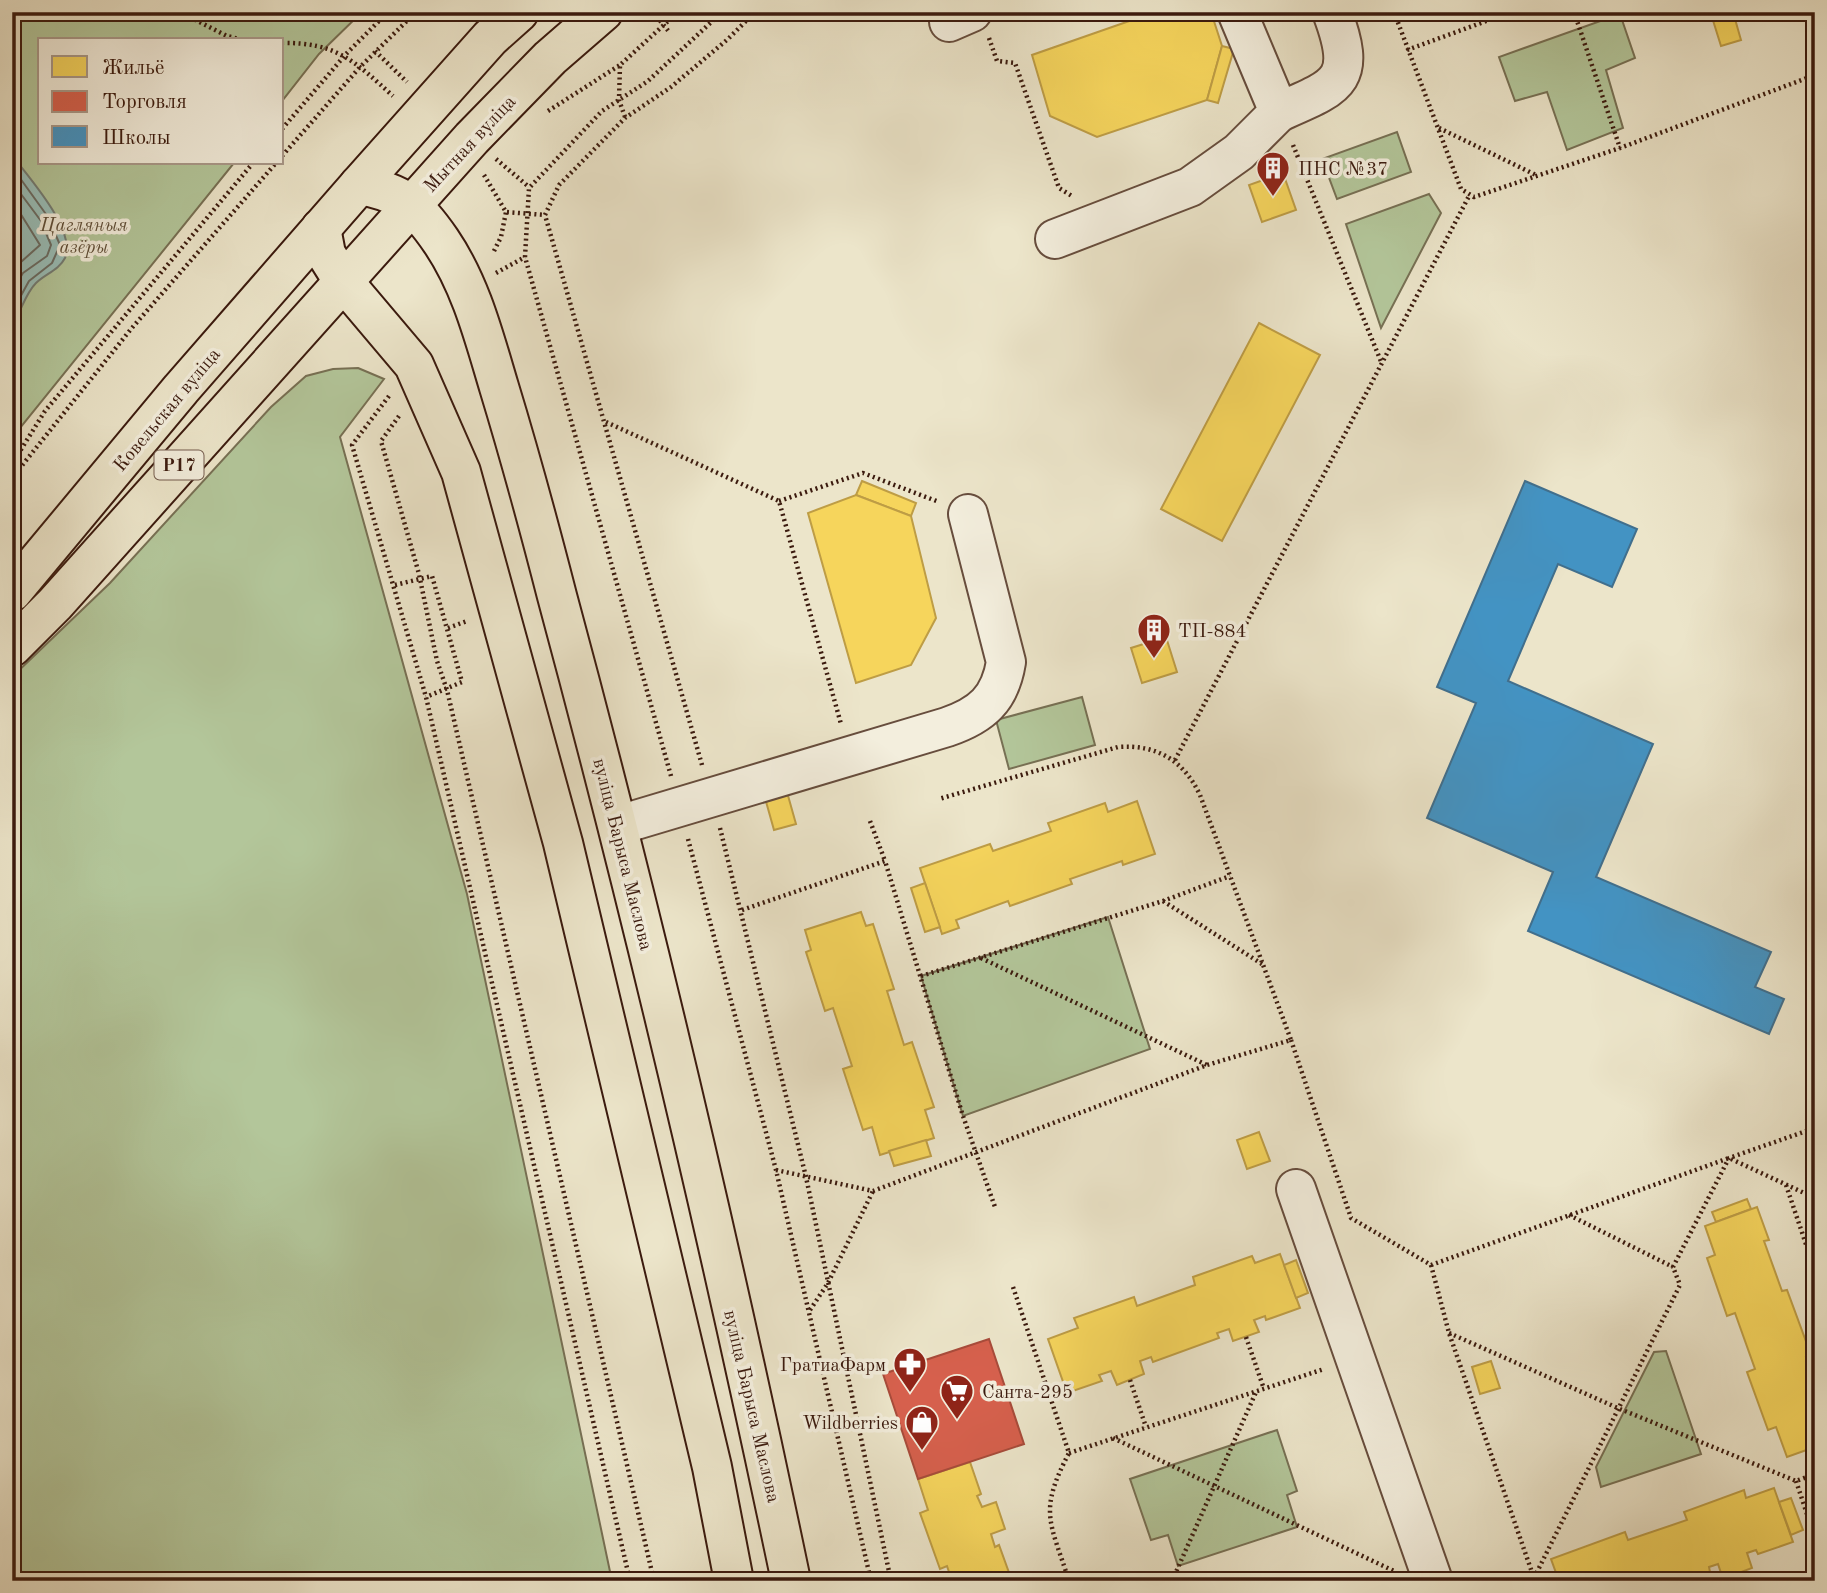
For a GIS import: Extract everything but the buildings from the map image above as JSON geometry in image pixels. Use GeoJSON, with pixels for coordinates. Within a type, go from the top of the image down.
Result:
{"type":"FeatureCollection","features":[{"type":"Feature","properties":{"kind":"main road","name":"Р17"},"geometry":{"type":"LineString","coordinates":[[321,228],[490,38],[519,12]]}},
{"type":"Feature","properties":{"kind":"main road","name":"Мытная вуліца"},"geometry":{"type":"LineString","coordinates":[[343,281],[550,58],[603,12]]}},
{"type":"Feature","properties":{"kind":"main road","name":"вуліца Барыса Маслова"},"geometry":{"type":"LineString","coordinates":[[359,185],[386,190],[412,204],[443,244],[473,302],[522,464],[619,825],[764,1450],[791,1581]]}},
{"type":"Feature","properties":{"kind":"main road"},"geometry":{"type":"LineString","coordinates":[[321,228],[327,254],[343,281],[410,358],[461,472],[563,844],[712,1467],[734,1581]]}},
{"type":"Feature","properties":{"kind":"main road","name":"Ковельская вуліца"},"geometry":{"type":"LineString","coordinates":[[12,592],[321,228]]}},
{"type":"Feature","properties":{"kind":"main road","name":"Р17"},"geometry":{"type":"LineString","coordinates":[[12,647],[55,604],[343,281]]}},
{"type":"Feature","properties":{"kind":"lane"},"geometry":{"type":"LineString","coordinates":[[1237,12],[1279,112]]}},
{"type":"Feature","properties":{"kind":"lane"},"geometry":{"type":"LineString","coordinates":[[1055,239],[1173,195],[1208,177],[1239,152],[1279,112],[1325,92],[1339,77],[1345,47],[1332,12]]}},
{"type":"Feature","properties":{"kind":"lane"},"geometry":{"type":"LineString","coordinates":[[619,825],[970,719],[992,701],[1003,681],[1006,662],[968,514]]}},
{"type":"Feature","properties":{"kind":"lane"},"geometry":{"type":"LineString","coordinates":[[1296,1189],[1433,1581]]}},
{"type":"Feature","properties":{"kind":"path"},"geometry":{"type":"LineString","coordinates":[[180,12],[235,38]]}},
{"type":"Feature","properties":{"kind":"path"},"geometry":{"type":"LineString","coordinates":[[284,127],[346,54],[387,12]]}},
{"type":"Feature","properties":{"kind":"path"},"geometry":{"type":"LineString","coordinates":[[284,154],[360,66],[416,12]]}},
{"type":"Feature","properties":{"kind":"path"},"geometry":{"type":"LineString","coordinates":[[653,12],[670,33]]}},
{"type":"Feature","properties":{"kind":"path"},"geometry":{"type":"LineString","coordinates":[[541,116],[620,65],[678,12]]}},
{"type":"Feature","properties":{"kind":"path"},"geometry":{"type":"LineString","coordinates":[[722,12],[648,81],[602,111],[529,188],[525,257],[680,808],[776,1170],[871,1581]]}},
{"type":"Feature","properties":{"kind":"path"},"geometry":{"type":"LineString","coordinates":[[1025,12],[976,21],[997,61],[1016,63],[1059,188],[1109,218]]}},
{"type":"Feature","properties":{"kind":"path"},"geometry":{"type":"LineString","coordinates":[[1394,12],[1461,189],[1469,196],[1480,197],[1815,75]]}},
{"type":"Feature","properties":{"kind":"path"},"geometry":{"type":"LineString","coordinates":[[1407,50],[1511,12]]}},
{"type":"Feature","properties":{"kind":"path"},"geometry":{"type":"LineString","coordinates":[[1574,12],[1620,148]]}},
{"type":"Feature","properties":{"kind":"path"},"geometry":{"type":"LineString","coordinates":[[284,43],[310,44],[346,54],[395,97]]}},
{"type":"Feature","properties":{"kind":"path"},"geometry":{"type":"LineString","coordinates":[[620,65],[619,100],[625,118]]}},
{"type":"Feature","properties":{"kind":"path"},"geometry":{"type":"LineString","coordinates":[[1279,112],[1382,363]]}},
{"type":"Feature","properties":{"kind":"path"},"geometry":{"type":"LineString","coordinates":[[1439,128],[1538,176]]}},
{"type":"Feature","properties":{"kind":"path"},"geometry":{"type":"LineString","coordinates":[[487,163],[493,156]]}},
{"type":"Feature","properties":{"kind":"path"},"geometry":{"type":"LineString","coordinates":[[12,464],[45,411],[252,164]]}},
{"type":"Feature","properties":{"kind":"path"},"geometry":{"type":"LineString","coordinates":[[12,478],[131,329],[275,164]]}},
{"type":"Feature","properties":{"kind":"path"},"geometry":{"type":"LineString","coordinates":[[481,170],[506,212],[502,237],[494,251]]}},
{"type":"Feature","properties":{"kind":"path"},"geometry":{"type":"LineString","coordinates":[[1175,761],[1469,196]]}},
{"type":"Feature","properties":{"kind":"path"},"geometry":{"type":"LineString","coordinates":[[506,212],[545,215]]}},
{"type":"Feature","properties":{"kind":"path"},"geometry":{"type":"LineString","coordinates":[[473,302],[491,275],[525,257]]}},
{"type":"Feature","properties":{"kind":"path"},"geometry":{"type":"LineString","coordinates":[[423,382],[381,441],[420,579],[437,661],[447,690],[654,1581]]}},
{"type":"Feature","properties":{"kind":"path"},"geometry":{"type":"LineString","coordinates":[[389,396],[352,445],[426,698],[630,1581]]}},
{"type":"Feature","properties":{"kind":"path"},"geometry":{"type":"LineString","coordinates":[[605,421],[779,501],[863,472],[968,514]]}},
{"type":"Feature","properties":{"kind":"path"},"geometry":{"type":"LineString","coordinates":[[779,501],[849,755]]}},
{"type":"Feature","properties":{"kind":"path"},"geometry":{"type":"LineString","coordinates":[[395,585],[432,576],[462,682],[426,698]]}},
{"type":"Feature","properties":{"kind":"path"},"geometry":{"type":"LineString","coordinates":[[939,799],[1118,747],[1146,748],[1175,761],[1194,782],[1291,1040],[1351,1219],[1431,1265],[1449,1333],[1534,1579]]}},
{"type":"Feature","properties":{"kind":"path"},"geometry":{"type":"LineString","coordinates":[[870,821],[995,1207]]}},
{"type":"Feature","properties":{"kind":"path"},"geometry":{"type":"LineString","coordinates":[[742,910],[884,861]]}},
{"type":"Feature","properties":{"kind":"path"},"geometry":{"type":"LineString","coordinates":[[921,976],[1163,901],[1230,876]]}},
{"type":"Feature","properties":{"kind":"path"},"geometry":{"type":"LineString","coordinates":[[1163,901],[1262,965]]}},
{"type":"Feature","properties":{"kind":"path"},"geometry":{"type":"LineString","coordinates":[[980,958],[1207,1066]]}},
{"type":"Feature","properties":{"kind":"path"},"geometry":{"type":"LineString","coordinates":[[776,1170],[873,1191],[1207,1066],[1291,1040]]}},
{"type":"Feature","properties":{"kind":"path"},"geometry":{"type":"LineString","coordinates":[[1431,1265],[1815,1128]]}},
{"type":"Feature","properties":{"kind":"path"},"geometry":{"type":"LineString","coordinates":[[1729,1158],[1815,1198]]}},
{"type":"Feature","properties":{"kind":"path"},"geometry":{"type":"LineString","coordinates":[[1673,1266],[1729,1158]]}},
{"type":"Feature","properties":{"kind":"path"},"geometry":{"type":"LineString","coordinates":[[1785,1184],[1815,1271]]}},
{"type":"Feature","properties":{"kind":"path"},"geometry":{"type":"LineString","coordinates":[[809,1310],[828,1283],[873,1191]]}},
{"type":"Feature","properties":{"kind":"path"},"geometry":{"type":"LineString","coordinates":[[1534,1579],[1680,1285],[1673,1266],[1569,1215]]}},
{"type":"Feature","properties":{"kind":"path"},"geometry":{"type":"LineString","coordinates":[[1013,1287],[1069,1453],[1050,1492],[1048,1509],[1069,1581]]}},
{"type":"Feature","properties":{"kind":"path"},"geometry":{"type":"LineString","coordinates":[[1449,1333],[1620,1409],[1796,1482],[1815,1474]]}},
{"type":"Feature","properties":{"kind":"path"},"geometry":{"type":"LineString","coordinates":[[1246,1337],[1264,1389]]}},
{"type":"Feature","properties":{"kind":"path"},"geometry":{"type":"LineString","coordinates":[[1069,1453],[1335,1365]]}},
{"type":"Feature","properties":{"kind":"path"},"geometry":{"type":"LineString","coordinates":[[1130,1380],[1146,1427]]}},
{"type":"Feature","properties":{"kind":"path"},"geometry":{"type":"LineString","coordinates":[[1171,1581],[1256,1392]]}},
{"type":"Feature","properties":{"kind":"path"},"geometry":{"type":"LineString","coordinates":[[1114,1438],[1395,1572]]}},
{"type":"Feature","properties":{"kind":"path"},"geometry":{"type":"LineString","coordinates":[[1796,1482],[1815,1538]]}},
{"type":"Feature","properties":{"kind":"path"},"geometry":{"type":"LineString","coordinates":[[1737,1574],[1740,1581]]}},
{"type":"Feature","properties":{"kind":"path"},"geometry":{"type":"LineString","coordinates":[[883,1581],[889,1577]]}},
{"type":"Feature","properties":{"kind":"green space","name":"Цагляныя азёры"},"geometry":{"type":"Polygon","coordinates":[[[12,12],[362,12],[319,54],[284,98],[284,38],[38,38],[38,164],[233,164],[12,438],[12,12]]]}},
{"type":"Feature","properties":{"kind":"green space"},"geometry":{"type":"Polygon","coordinates":[[[1620,14],[1635,58],[1606,70],[1623,128],[1567,150],[1547,92],[1515,101],[1499,57],[1620,14]]]}},
{"type":"Feature","properties":{"kind":"green space"},"geometry":{"type":"Polygon","coordinates":[[[1397,132],[1411,172],[1337,199],[1322,159],[1397,132]]]}},
{"type":"Feature","properties":{"kind":"green space"},"geometry":{"type":"Polygon","coordinates":[[[1429,194],[1441,213],[1381,328],[1346,224],[1429,194]]]}},
{"type":"Feature","properties":{"kind":"green space"},"geometry":{"type":"Polygon","coordinates":[[[358,368],[384,379],[340,437],[467,894],[612,1581],[12,1581],[12,677],[110,583],[271,407],[306,376],[333,369],[358,368]]]}},
{"type":"Feature","properties":{"kind":"green space"},"geometry":{"type":"Polygon","coordinates":[[[1082,697],[1095,745],[1009,769],[996,720],[1082,697]]]}},
{"type":"Feature","properties":{"kind":"green space"},"geometry":{"type":"Polygon","coordinates":[[[1108,917],[1150,1049],[963,1116],[921,976],[1108,917]]]}},
{"type":"Feature","properties":{"kind":"green space"},"geometry":{"type":"Polygon","coordinates":[[[1666,1351],[1701,1454],[1601,1487],[1596,1467],[1654,1352],[1666,1351]]]}},
{"type":"Feature","properties":{"kind":"green space"},"geometry":{"type":"Polygon","coordinates":[[[1277,1430],[1297,1491],[1287,1495],[1297,1527],[1178,1566],[1168,1535],[1151,1540],[1130,1479],[1277,1430]]]}},
{"type":"Feature","properties":{"kind":"water"},"geometry":{"type":"Polygon","coordinates":[[[12,155],[49,204],[64,233],[67,246],[62,262],[32,287],[12,325],[12,155]]]}},
{"type":"Feature","properties":{"kind":"place","name":"ПНС №37"},"geometry":{"type":"Point","coordinates":[1273,198]}},
{"type":"Feature","properties":{"kind":"place","name":"ТП-884"},"geometry":{"type":"Point","coordinates":[1154,660]}},
{"type":"Feature","properties":{"kind":"place","name":"ГратиаФарм"},"geometry":{"type":"Point","coordinates":[910,1394]}},
{"type":"Feature","properties":{"kind":"place","name":"Санта-295"},"geometry":{"type":"Point","coordinates":[957,1421]}},
{"type":"Feature","properties":{"kind":"place","name":"Wildberries"},"geometry":{"type":"Point","coordinates":[922,1452]}}]}
